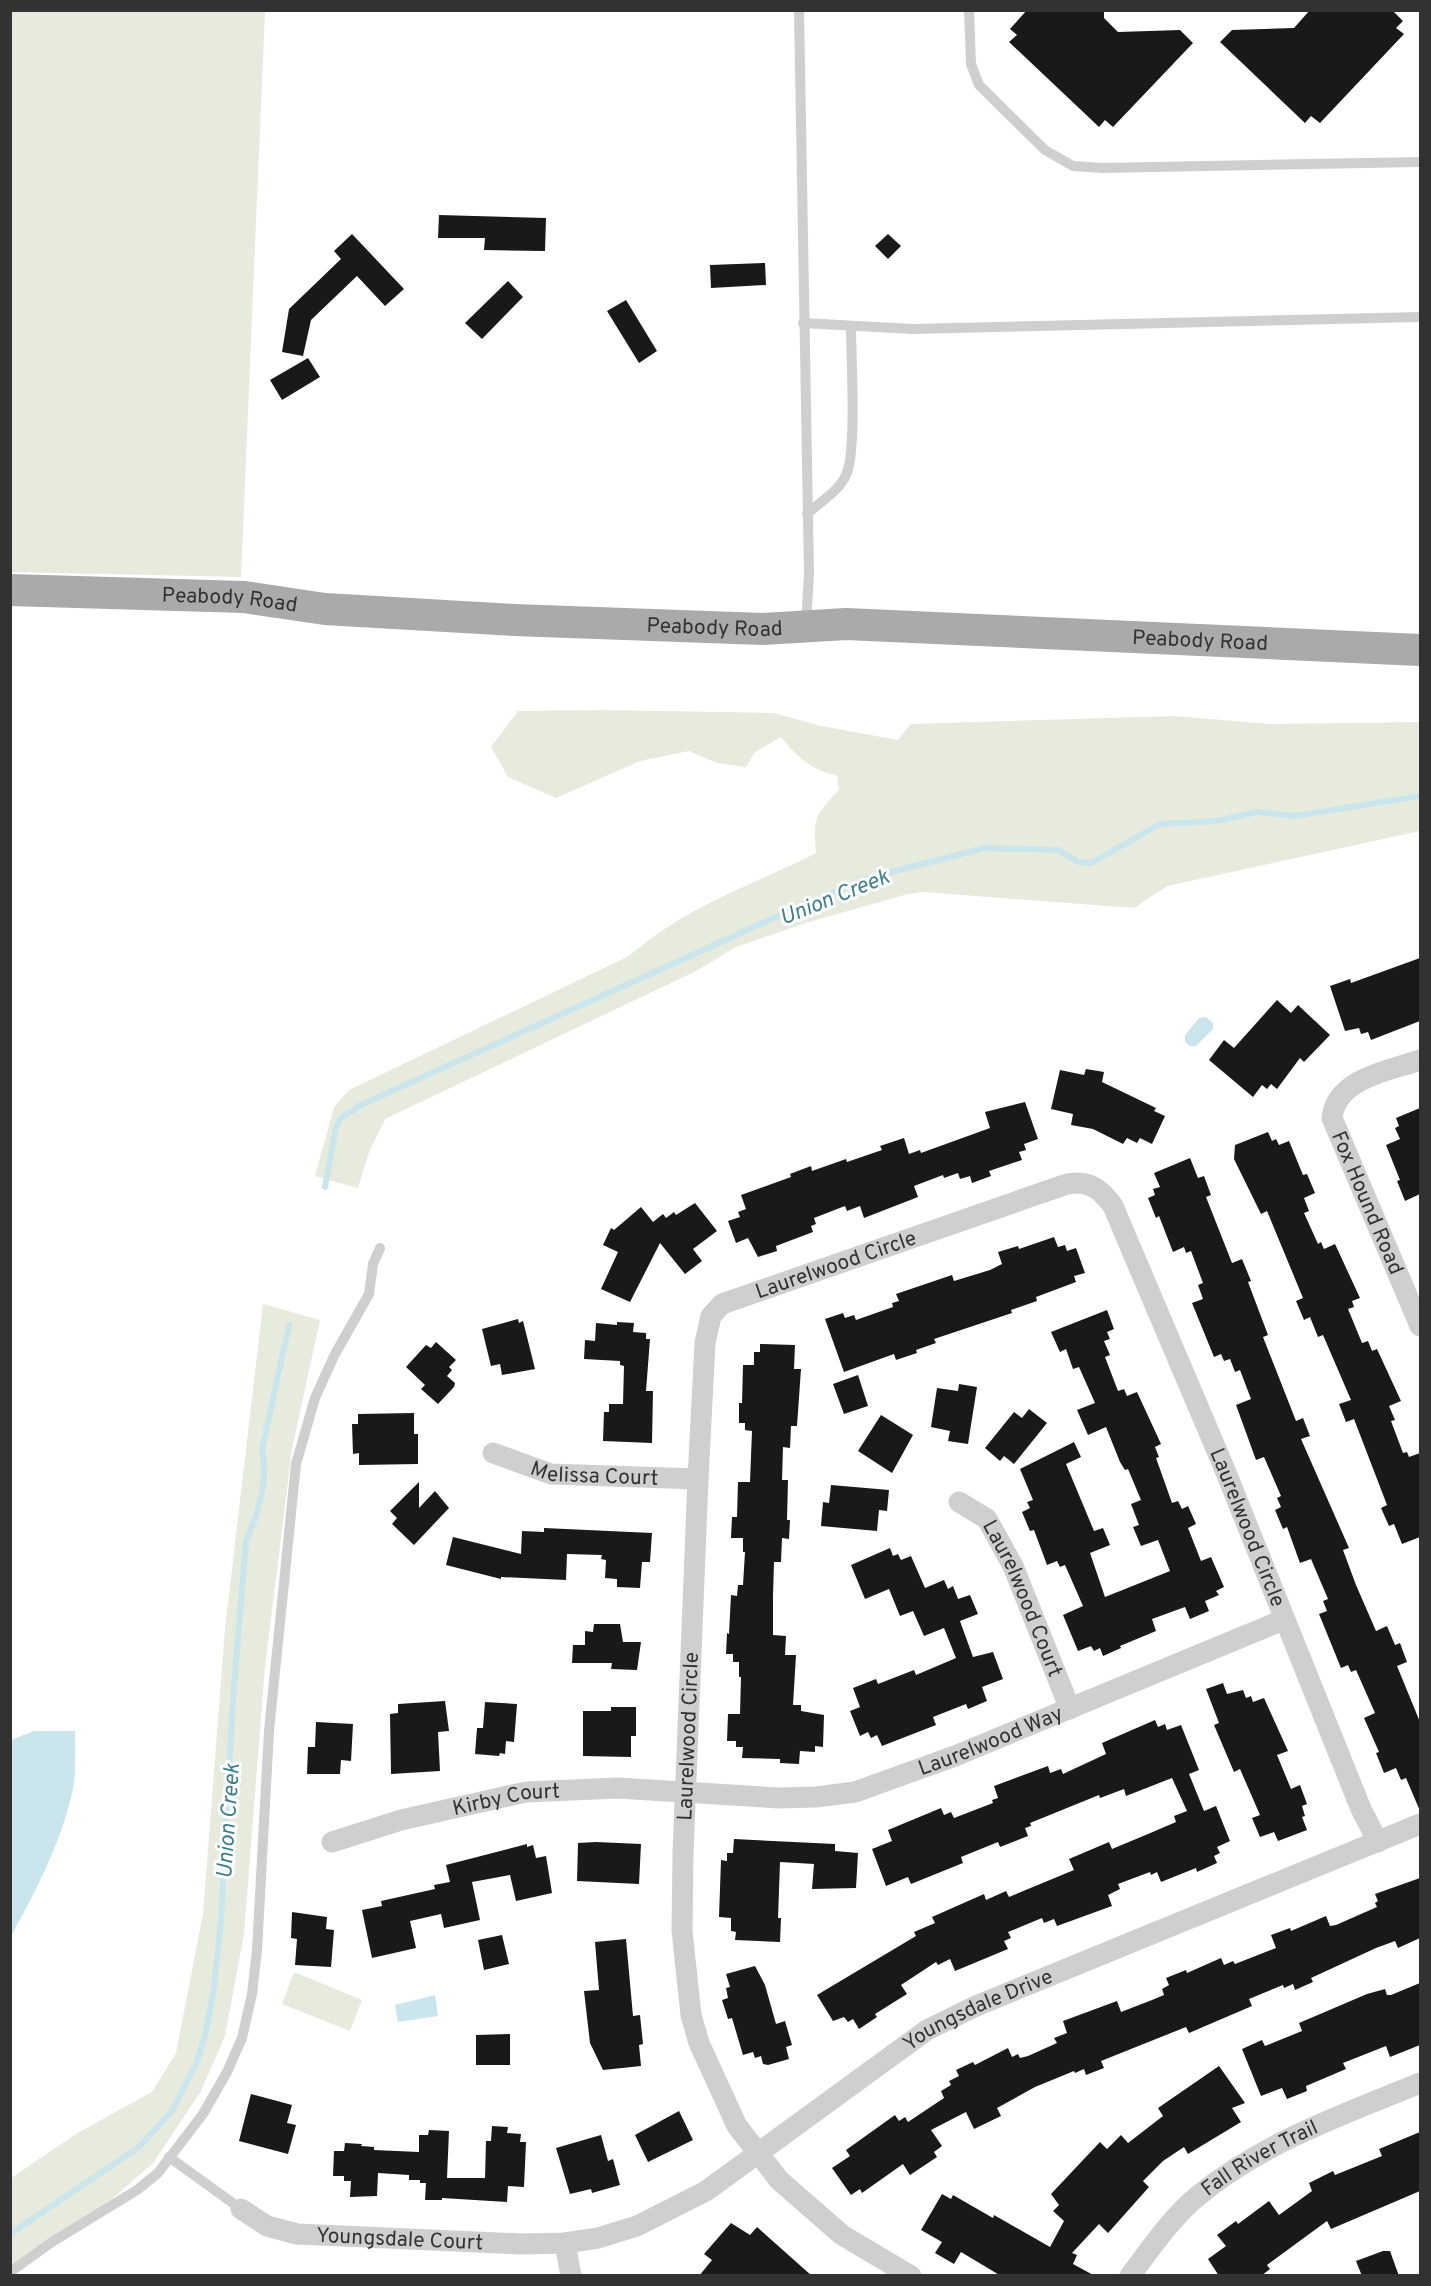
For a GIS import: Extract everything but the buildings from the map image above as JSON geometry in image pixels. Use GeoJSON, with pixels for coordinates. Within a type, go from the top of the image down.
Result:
{"type":"FeatureCollection","features":[{"type":"Feature","properties":{"kind":"main road","name":"Peabody Road"},"geometry":{"type":"LineString","coordinates":[[10,590],[244,597],[325,609],[482,619],[763,629],[846,624],[1420,650]]}},
{"type":"Feature","properties":{"kind":"street","name":"Fox Hound Road"},"geometry":{"type":"LineString","coordinates":[[1420,1060],[1349,1086],[1336,1100],[1332,1118],[1420,1326]]}},
{"type":"Feature","properties":{"kind":"street","name":"Laurelwood Circle"},"geometry":{"type":"LineString","coordinates":[[911,2276],[842,2235],[779,2180],[737,2126],[699,2043],[691,2015],[682,1931],[684,1792],[705,1343],[711,1316],[723,1305],[1067,1184],[1086,1183],[1100,1190],[1113,1206],[1225,1470],[1283,1620],[1329,1725],[1361,1809],[1378,1842]]}},
{"type":"Feature","properties":{"kind":"street","name":"Melissa Court"},"geometry":{"type":"LineString","coordinates":[[493,1453],[551,1474],[698,1479]]}},
{"type":"Feature","properties":{"kind":"street","name":"Laurelwood Court"},"geometry":{"type":"LineString","coordinates":[[959,1502],[987,1519],[1012,1566],[1070,1709]]}},
{"type":"Feature","properties":{"kind":"street","name":"Laurelwood Way"},"geometry":{"type":"LineString","coordinates":[[684,1792],[779,1798],[816,1797],[855,1792],[918,1771],[1283,1620]]}},
{"type":"Feature","properties":{"kind":"street","name":"Kirby Court"},"geometry":{"type":"LineString","coordinates":[[332,1842],[401,1820],[526,1792],[618,1788],[684,1792]]}},
{"type":"Feature","properties":{"kind":"street","name":"Youngsdale Drive"},"geometry":{"type":"LineString","coordinates":[[565,2243],[598,2238],[637,2226],[706,2191],[927,2030],[976,2006],[1420,1824]]}},
{"type":"Feature","properties":{"kind":"street","name":"Fall River Trail"},"geometry":{"type":"LineString","coordinates":[[1130,2276],[1162,2234],[1198,2196],[1233,2170],[1298,2133],[1420,2083]]}},
{"type":"Feature","properties":{"kind":"street","name":"Youngsdale Court"},"geometry":{"type":"LineString","coordinates":[[241,2209],[267,2226],[297,2234],[522,2244],[565,2243]]}},
{"type":"Feature","properties":{"kind":"street"},"geometry":{"type":"LineString","coordinates":[[565,2243],[571,2276]]}},
{"type":"Feature","properties":{"kind":"lane"},"geometry":{"type":"LineString","coordinates":[[799,10],[807,514],[806,625]]}},
{"type":"Feature","properties":{"kind":"lane"},"geometry":{"type":"LineString","coordinates":[[969,10],[971,63],[979,85],[1045,150],[1073,166],[1102,168],[1420,162]]}},
{"type":"Feature","properties":{"kind":"lane"},"geometry":{"type":"LineString","coordinates":[[803,323],[912,329],[1420,317]]}},
{"type":"Feature","properties":{"kind":"lane"},"geometry":{"type":"LineString","coordinates":[[807,514],[841,484],[848,472],[851,451],[851,327]]}},
{"type":"Feature","properties":{"kind":"lane"},"geometry":{"type":"LineString","coordinates":[[10,2272],[52,2242],[137,2190],[158,2173],[203,2114],[227,2072],[242,2038],[252,1994],[257,1950],[270,1720],[296,1464],[315,1398],[334,1356],[369,1294],[373,1264],[380,1248]]}},
{"type":"Feature","properties":{"kind":"lane"},"geometry":{"type":"LineString","coordinates":[[170,2157],[241,2209]]}},
{"type":"Feature","properties":{"kind":"shaded area"},"geometry":{"type":"Polygon","coordinates":[[[11,10],[265,11],[241,577],[11,572],[11,10]]]}},
{"type":"Feature","properties":{"kind":"shaded area"},"geometry":{"type":"Polygon","coordinates":[[[518,711],[774,713],[821,726],[898,740],[911,724],[1174,716],[1270,724],[1420,722],[1420,831],[1167,886],[1134,908],[923,892],[908,894],[809,922],[736,947],[696,971],[385,1119],[369,1152],[358,1188],[315,1176],[334,1107],[349,1090],[629,956],[674,923],[697,910],[816,853],[817,818],[839,790],[837,775],[820,770],[806,762],[781,737],[755,752],[746,767],[717,763],[689,751],[640,761],[556,798],[508,777],[491,747],[518,711]]]}},
{"type":"Feature","properties":{"kind":"shaded area"},"geometry":{"type":"Polygon","coordinates":[[[263,1304],[320,1320],[292,1449],[265,1667],[244,1934],[225,2036],[201,2091],[153,2163],[112,2199],[11,2270],[11,2178],[76,2134],[152,2092],[176,2053],[203,1914],[225,1629],[263,1304]]]}},
{"type":"Feature","properties":{"kind":"shaded area"},"geometry":{"type":"Polygon","coordinates":[[[294,1972],[362,2000],[350,2031],[282,2004],[294,1972]]]}},
{"type":"Feature","properties":{"kind":"water"},"geometry":{"type":"Polygon","coordinates":[[[1206,1017],[1213,1023],[1213,1029],[1196,1046],[1190,1046],[1185,1042],[1185,1035],[1199,1018],[1206,1017]]]}},
{"type":"Feature","properties":{"kind":"water"},"geometry":{"type":"Polygon","coordinates":[[[34,1731],[75,1731],[74,1782],[57,1841],[40,1881],[11,1936],[11,1740],[34,1731]]]}},
{"type":"Feature","properties":{"kind":"water"},"geometry":{"type":"Polygon","coordinates":[[[435,1995],[438,2016],[398,2022],[395,2005],[435,1995]]]}},
{"type":"Feature","properties":{"kind":"waterway","name":"Union Creek"},"geometry":{"type":"LineString","coordinates":[[325,1187],[336,1127],[340,1119],[361,1105],[798,907],[868,878],[984,848],[1059,850],[1078,862],[1091,863],[1160,824],[1217,821],[1257,812],[1295,816],[1420,796]]}},
{"type":"Feature","properties":{"kind":"waterway","name":"Union Creek"},"geometry":{"type":"LineString","coordinates":[[10,2234],[139,2147],[172,2111],[196,2064],[205,2036],[214,1987],[221,1920],[233,1698],[246,1541],[261,1496],[264,1473],[262,1450],[289,1325]]}}]}
